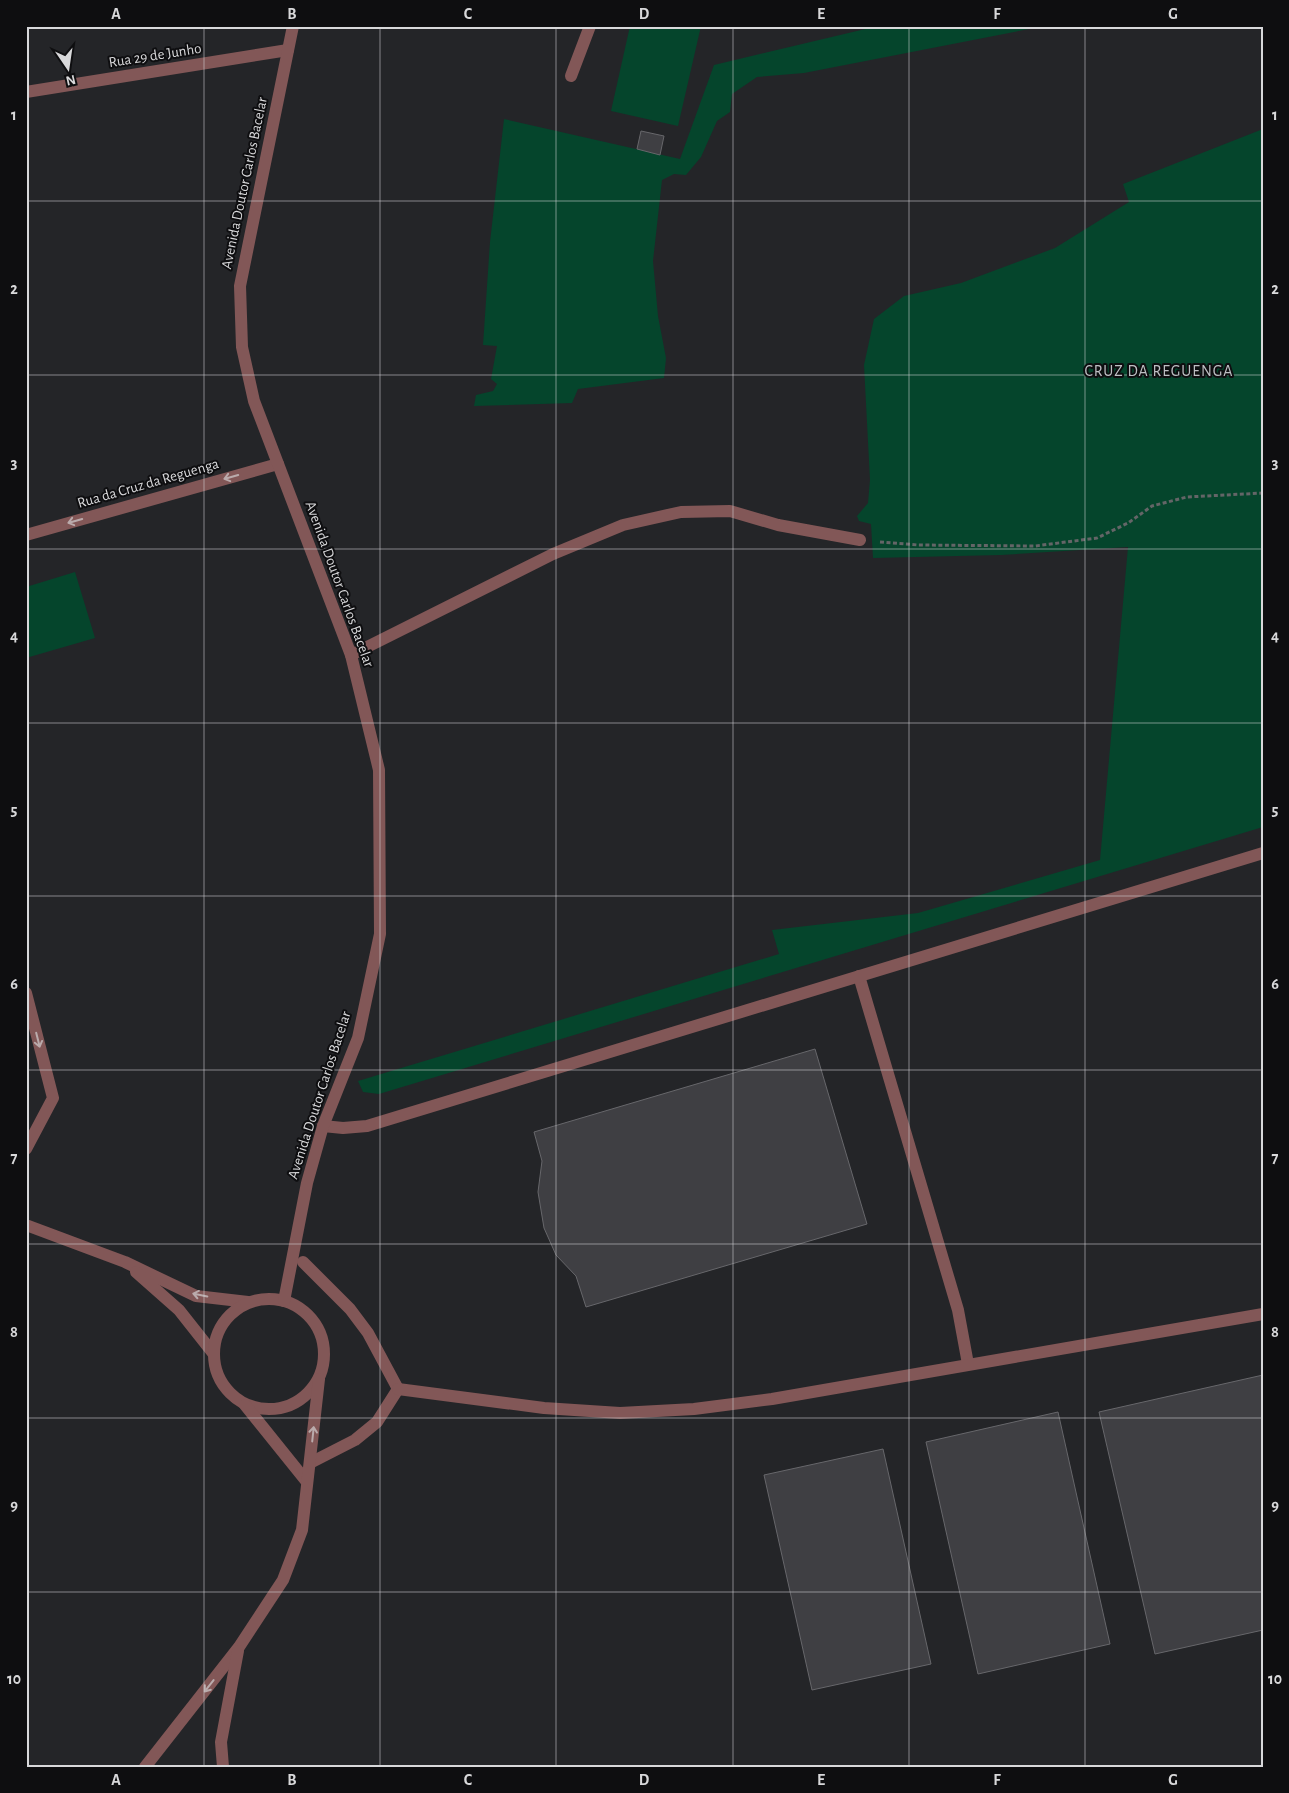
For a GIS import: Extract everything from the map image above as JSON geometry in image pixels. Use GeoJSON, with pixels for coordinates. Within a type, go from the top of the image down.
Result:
{"type":"FeatureCollection","features":[{"type":"Feature","properties":{"kind":"street","name":"Avenida Doutor Carlos Bacelar"},"geometry":{"type":"LineString","coordinates":[[284,1301],[305,1192],[323,1126],[358,1038],[380,934],[379,770],[352,655],[254,402],[242,347],[240,286],[293,26]]}},
{"type":"Feature","properties":{"kind":"street"},"geometry":{"type":"LineString","coordinates":[[571,76],[590,26]]}},
{"type":"Feature","properties":{"kind":"street","name":"Rua 29 de Junho"},"geometry":{"type":"LineString","coordinates":[[26,92],[288,50]]}},
{"type":"Feature","properties":{"kind":"street","name":"Rua da Cruz da Reguenga"},"geometry":{"type":"LineString","coordinates":[[26,535],[278,464]]}},
{"type":"Feature","properties":{"kind":"street"},"geometry":{"type":"LineString","coordinates":[[352,655],[553,554],[623,525],[681,512],[730,511],[778,525],[860,540]]}},
{"type":"Feature","properties":{"kind":"street"},"geometry":{"type":"LineString","coordinates":[[323,1126],[343,1128],[367,1126],[1263,853]]}},
{"type":"Feature","properties":{"kind":"street"},"geometry":{"type":"LineString","coordinates":[[859,976],[958,1310],[968,1364]]}},
{"type":"Feature","properties":{"kind":"street"},"geometry":{"type":"LineString","coordinates":[[26,992],[53,1098],[26,1149]]}},
{"type":"Feature","properties":{"kind":"street"},"geometry":{"type":"LineString","coordinates":[[26,1225],[125,1262],[196,1296],[248,1302],[266,1299],[284,1301],[302,1309],[315,1323],[323,1341],[324,1360],[319,1379],[302,1530],[283,1580],[239,1647],[146,1767]]}},
{"type":"Feature","properties":{"kind":"street"},"geometry":{"type":"LineString","coordinates":[[125,1262],[179,1310],[213,1353]]}},
{"type":"Feature","properties":{"kind":"street"},"geometry":{"type":"LineString","coordinates":[[303,1262],[350,1309],[368,1333],[398,1389]]}},
{"type":"Feature","properties":{"kind":"street"},"geometry":{"type":"LineString","coordinates":[[248,1302],[230,1314],[218,1332],[213,1353],[215,1369],[221,1383],[232,1396],[245,1405],[307,1482]]}},
{"type":"Feature","properties":{"kind":"street"},"geometry":{"type":"LineString","coordinates":[[398,1389],[544,1408],[620,1413],[694,1409],[772,1399],[1263,1314]]}},
{"type":"Feature","properties":{"kind":"street"},"geometry":{"type":"LineString","coordinates":[[245,1405],[266,1410],[287,1407],[306,1396],[319,1379]]}},
{"type":"Feature","properties":{"kind":"street"},"geometry":{"type":"LineString","coordinates":[[310,1463],[355,1440],[377,1422],[398,1389]]}},
{"type":"Feature","properties":{"kind":"street"},"geometry":{"type":"LineString","coordinates":[[223,1767],[221,1742],[239,1647]]}},
{"type":"Feature","properties":{"kind":"path"},"geometry":{"type":"LineString","coordinates":[[860,540],[918,545],[1044,544],[1097,538],[1128,524],[1152,506],[1186,497],[1263,493]]}},
{"type":"Feature","properties":{"kind":"green space"},"geometry":{"type":"Polygon","coordinates":[[[630,26],[701,26],[678,126],[611,111],[630,26]]]}},
{"type":"Feature","properties":{"kind":"green space"},"geometry":{"type":"Polygon","coordinates":[[[878,26],[1055,26],[1029,29],[804,73],[757,77],[732,94],[730,112],[717,121],[701,157],[686,175],[674,174],[662,180],[653,261],[658,316],[666,358],[664,378],[578,389],[572,403],[474,406],[476,395],[493,391],[497,384],[491,379],[497,346],[483,345],[490,242],[504,119],[680,159],[714,65],[878,26]]]}},
{"type":"Feature","properties":{"kind":"green space"},"geometry":{"type":"Polygon","coordinates":[[[1263,129],[1263,827],[379,1094],[363,1092],[358,1081],[779,954],[772,930],[918,913],[1100,860],[1128,547],[1001,555],[873,558],[871,524],[859,521],[857,516],[868,503],[870,480],[864,365],[874,319],[904,296],[961,283],[1055,248],[1129,202],[1123,184],[1263,129]]]}},
{"type":"Feature","properties":{"kind":"green space"},"geometry":{"type":"Polygon","coordinates":[[[75,572],[95,638],[26,658],[26,587],[75,572]]]}},
{"type":"Feature","properties":{"kind":"building"},"geometry":{"type":"Polygon","coordinates":[[[641,131],[664,136],[660,155],[637,149],[641,131]]]}},
{"type":"Feature","properties":{"kind":"building"},"geometry":{"type":"Polygon","coordinates":[[[815,1049],[867,1224],[586,1307],[576,1276],[556,1255],[544,1228],[538,1192],[542,1161],[534,1132],[815,1049]]]}},
{"type":"Feature","properties":{"kind":"building"},"geometry":{"type":"Polygon","coordinates":[[[1263,1375],[1263,1630],[1155,1654],[1099,1412],[1263,1375]]]}},
{"type":"Feature","properties":{"kind":"building"},"geometry":{"type":"Polygon","coordinates":[[[1058,1412],[1110,1644],[978,1674],[926,1442],[1058,1412]]]}},
{"type":"Feature","properties":{"kind":"building"},"geometry":{"type":"Polygon","coordinates":[[[883,1449],[931,1664],[812,1690],[764,1475],[883,1449]]]}},
{"type":"Feature","properties":{"kind":"district","name":"CRUZ DA REGUENGA"},"geometry":{"type":"Point","coordinates":[1159,370]}}]}
